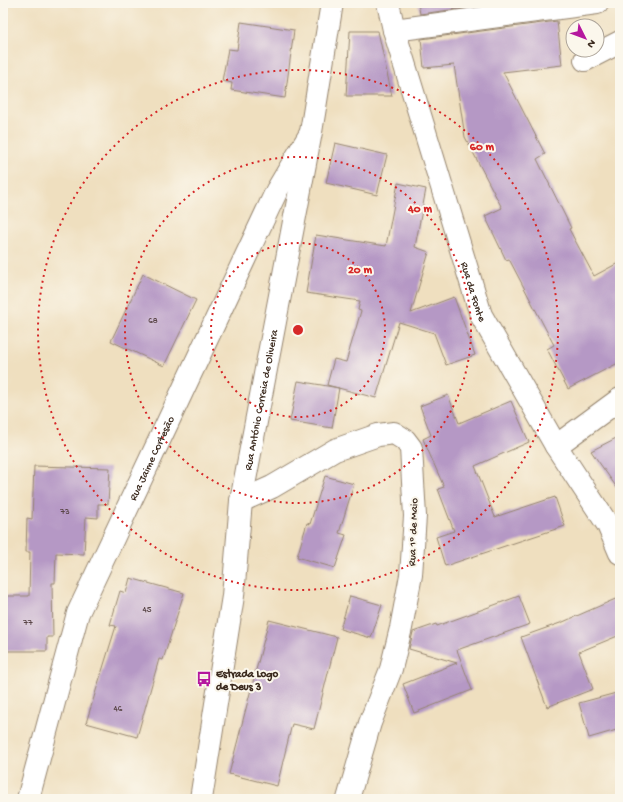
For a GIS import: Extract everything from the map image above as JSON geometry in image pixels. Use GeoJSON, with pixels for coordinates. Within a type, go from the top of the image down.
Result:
{"type":"FeatureCollection","features":[{"type":"Feature","properties":{"kind":"street","name":"Rua António Correia de Oliveira"},"geometry":{"type":"LineString","coordinates":[[201,799],[234,596],[241,501],[311,132],[332,3]]}},
{"type":"Feature","properties":{"kind":"street","name":"Rua da Fonte"},"geometry":{"type":"LineString","coordinates":[[388,3],[394,30],[481,316],[556,446],[608,525],[620,553]]}},
{"type":"Feature","properties":{"kind":"street"},"geometry":{"type":"LineString","coordinates":[[394,30],[597,3]]}},
{"type":"Feature","properties":{"kind":"street"},"geometry":{"type":"LineString","coordinates":[[585,60],[620,42]]}},
{"type":"Feature","properties":{"kind":"street","name":"Rua Jaime Cortesão"},"geometry":{"type":"LineString","coordinates":[[28,799],[78,613],[277,190],[311,132]]}},
{"type":"Feature","properties":{"kind":"street"},"geometry":{"type":"LineString","coordinates":[[556,446],[620,398]]}},
{"type":"Feature","properties":{"kind":"street","name":"Rua 1º de Maio"},"geometry":{"type":"LineString","coordinates":[[241,501],[272,487],[335,450],[378,435],[394,433],[406,440],[411,448],[415,516],[411,575],[401,628],[391,669],[370,723],[348,799]]}},
{"type":"Feature","properties":{"kind":"building"},"geometry":{"type":"Polygon","coordinates":[[[418,3],[481,3],[481,6],[420,14],[418,3]]]}},
{"type":"Feature","properties":{"kind":"building"},"geometry":{"type":"Polygon","coordinates":[[[557,21],[562,65],[503,72],[545,154],[537,159],[571,228],[569,229],[594,276],[620,262],[620,362],[568,389],[547,349],[554,345],[509,259],[506,260],[485,216],[502,208],[465,137],[454,65],[424,68],[421,39],[557,21]]]}},
{"type":"Feature","properties":{"kind":"building"},"geometry":{"type":"Polygon","coordinates":[[[241,22],[294,30],[285,98],[231,90],[232,83],[222,81],[228,49],[237,50],[241,22]]]}},
{"type":"Feature","properties":{"kind":"building"},"geometry":{"type":"Polygon","coordinates":[[[350,31],[378,31],[392,96],[346,96],[350,31]]]}},
{"type":"Feature","properties":{"kind":"building"},"geometry":{"type":"Polygon","coordinates":[[[335,143],[387,155],[377,195],[326,183],[335,143]]]}},
{"type":"Feature","properties":{"kind":"building"},"geometry":{"type":"Polygon","coordinates":[[[398,183],[426,189],[415,247],[429,252],[411,313],[454,297],[475,355],[446,365],[434,333],[399,322],[376,398],[327,385],[334,359],[346,362],[361,311],[358,310],[360,301],[306,293],[316,235],[386,246],[398,183]]]}},
{"type":"Feature","properties":{"kind":"building"},"geometry":{"type":"Polygon","coordinates":[[[143,274],[196,300],[164,366],[111,341],[143,274]]]}},
{"type":"Feature","properties":{"kind":"building"},"geometry":{"type":"Polygon","coordinates":[[[298,381],[339,388],[332,428],[290,421],[298,381]]]}},
{"type":"Feature","properties":{"kind":"building"},"geometry":{"type":"Polygon","coordinates":[[[448,395],[459,423],[511,401],[529,442],[475,466],[495,517],[555,497],[565,526],[445,566],[436,537],[454,531],[438,489],[444,487],[423,439],[431,435],[420,406],[448,395]]]}},
{"type":"Feature","properties":{"kind":"building"},"geometry":{"type":"Polygon","coordinates":[[[620,436],[620,492],[591,451],[620,436]]]}},
{"type":"Feature","properties":{"kind":"building"},"geometry":{"type":"Polygon","coordinates":[[[34,466],[110,468],[108,504],[98,504],[98,518],[86,517],[84,554],[56,553],[55,583],[52,583],[53,637],[47,637],[47,651],[3,651],[3,596],[29,596],[30,552],[26,552],[27,518],[32,519],[34,466]]]}},
{"type":"Feature","properties":{"kind":"building"},"geometry":{"type":"Polygon","coordinates":[[[325,476],[354,484],[339,533],[346,535],[335,568],[297,557],[307,523],[310,524],[325,476]]]}},
{"type":"Feature","properties":{"kind":"building"},"geometry":{"type":"Polygon","coordinates":[[[130,578],[184,593],[163,660],[159,659],[137,737],[86,723],[116,626],[110,625],[120,591],[126,593],[130,578]]]}},
{"type":"Feature","properties":{"kind":"building"},"geometry":{"type":"Polygon","coordinates":[[[350,596],[382,605],[371,638],[340,629],[350,596]]]}},
{"type":"Feature","properties":{"kind":"building"},"geometry":{"type":"Polygon","coordinates":[[[519,596],[530,624],[457,650],[472,690],[414,713],[403,684],[457,663],[409,649],[413,632],[436,624],[437,626],[519,596]]]}},
{"type":"Feature","properties":{"kind":"building"},"geometry":{"type":"Polygon","coordinates":[[[620,597],[620,635],[579,652],[593,689],[547,707],[521,637],[563,622],[620,597]]]}},
{"type":"Feature","properties":{"kind":"building"},"geometry":{"type":"Polygon","coordinates":[[[269,620],[337,637],[314,729],[292,724],[277,786],[229,774],[269,620]]]}},
{"type":"Feature","properties":{"kind":"building"},"geometry":{"type":"Polygon","coordinates":[[[620,692],[620,729],[589,738],[579,703],[620,692]]]}},
{"type":"Feature","properties":{"kind":"place","name":"Estrada Logo de Deus 3"},"geometry":{"type":"Point","coordinates":[204,679]}}]}
